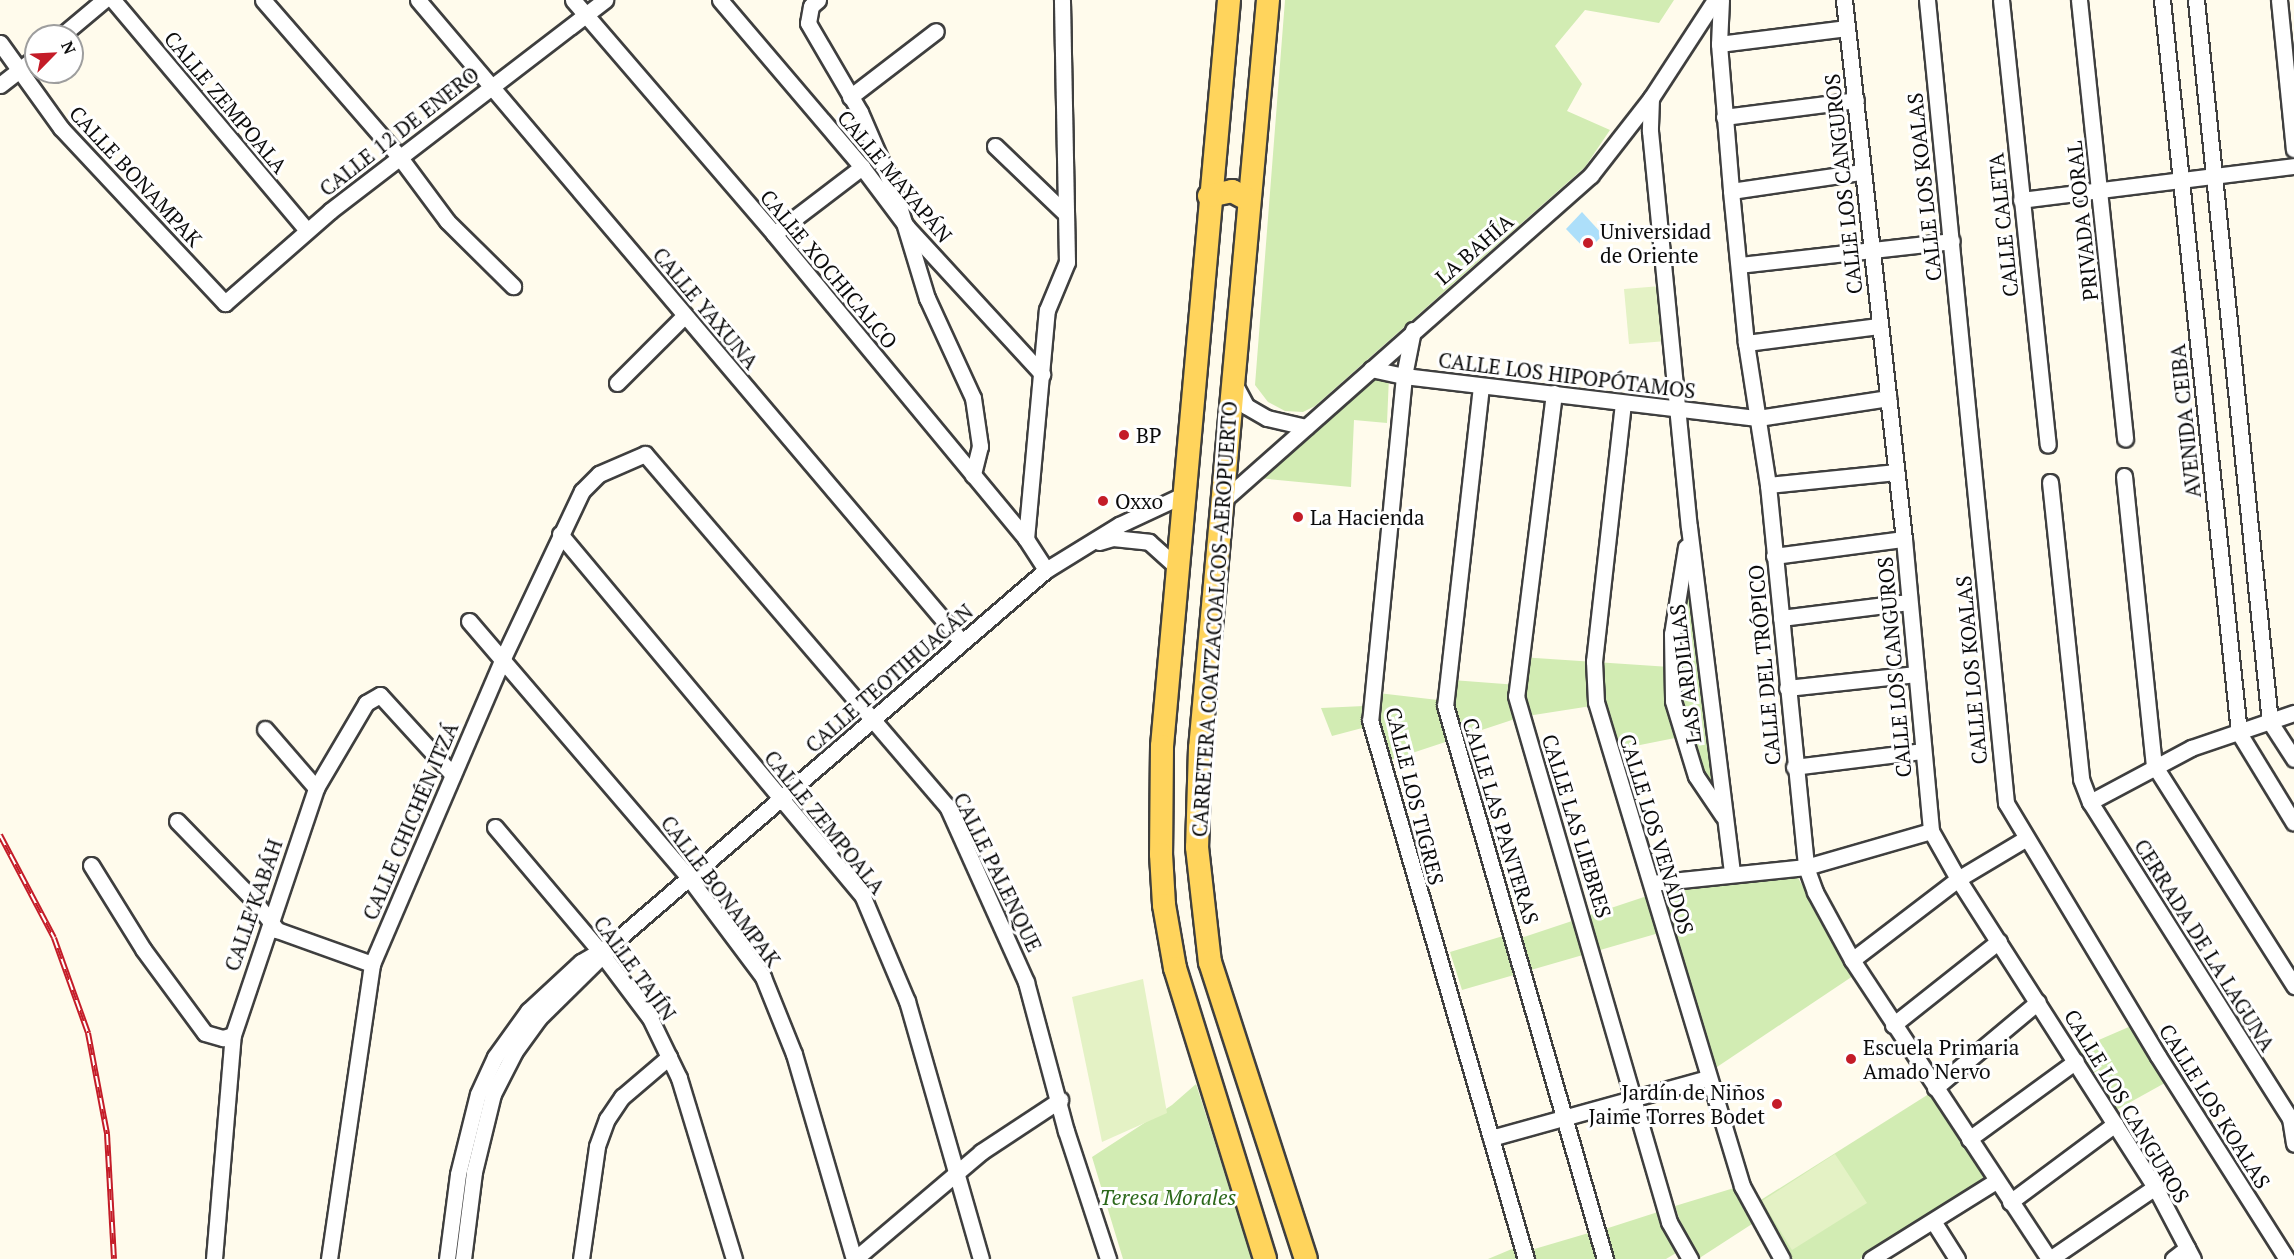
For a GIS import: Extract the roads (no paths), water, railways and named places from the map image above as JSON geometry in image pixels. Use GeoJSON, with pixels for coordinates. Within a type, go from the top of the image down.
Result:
{"type":"FeatureCollection","features":[{"type":"Feature","properties":{"kind":"main road","name":"CARRETERA COATZACOALCOS-AEROPUERTO"},"geometry":{"type":"LineString","coordinates":[[1229,0],[1209,195],[1161,746],[1164,905],[1175,968],[1265,1259]]}},
{"type":"Feature","properties":{"kind":"main road","name":"CARRETERA COATZACOALCOS-AEROPUERTO"},"geometry":{"type":"LineString","coordinates":[[1268,0],[1232,380],[1226,498],[1200,748],[1197,847],[1201,903],[1210,962],[1306,1259]]}},
{"type":"Feature","properties":{"kind":"main road"},"geometry":{"type":"LineString","coordinates":[[1209,195],[1232,191],[1249,200]]}},
{"type":"Feature","properties":{"kind":"main road"},"geometry":{"type":"LineString","coordinates":[[1161,746],[1200,748]]}},
{"type":"Feature","properties":{"kind":"main road"},"geometry":{"type":"LineString","coordinates":[[1226,1136],[1262,1126]]}},
{"type":"Feature","properties":{"kind":"street"},"geometry":{"type":"LineString","coordinates":[[75,24],[104,0]]}},
{"type":"Feature","properties":{"kind":"street","name":"CALLE ZEMPOALA"},"geometry":{"type":"LineString","coordinates":[[113,0],[307,230]]}},
{"type":"Feature","properties":{"kind":"street"},"geometry":{"type":"LineString","coordinates":[[263,0],[401,159],[447,221],[513,286]]}},
{"type":"Feature","properties":{"kind":"street","name":"CALLE YAXUNA"},"geometry":{"type":"LineString","coordinates":[[418,0],[962,642]]}},
{"type":"Feature","properties":{"kind":"street","name":"CALLE XOCHICALCO"},"geometry":{"type":"LineString","coordinates":[[573,0],[774,234],[1026,539],[1046,570]]}},
{"type":"Feature","properties":{"kind":"street","name":"CALLE 12 DE ENERO"},"geometry":{"type":"LineString","coordinates":[[225,303],[307,230],[605,0]]}},
{"type":"Feature","properties":{"kind":"street","name":"CALLE MAYAPÁN"},"geometry":{"type":"LineString","coordinates":[[720,0],[862,167],[907,227],[1042,374]]}},
{"type":"Feature","properties":{"kind":"street"},"geometry":{"type":"LineString","coordinates":[[818,0],[811,6],[808,23],[850,96],[907,227],[927,298],[973,398],[980,446],[973,475]]}},
{"type":"Feature","properties":{"kind":"street"},"geometry":{"type":"LineString","coordinates":[[1026,539],[1047,310],[1067,262],[1062,0]]}},
{"type":"Feature","properties":{"kind":"street","name":"LA BAHÍA"},"geometry":{"type":"LineString","coordinates":[[1226,498],[1413,330],[1591,175],[1650,98],[1715,0]]}},
{"type":"Feature","properties":{"kind":"street","name":"CALLE DEL TRÓPICO"},"geometry":{"type":"LineString","coordinates":[[1721,0],[1719,44],[1731,191],[1746,343],[1768,485],[1794,767],[1806,867],[1852,960],[2049,1259]]}},
{"type":"Feature","properties":{"kind":"street","name":"CALLE LOS CANGUROS"},"geometry":{"type":"LineString","coordinates":[[1844,0],[1904,539],[1931,831],[1958,879],[2155,1187],[2190,1254]]}},
{"type":"Feature","properties":{"kind":"street","name":"CALLE LOS KOALAS"},"geometry":{"type":"LineString","coordinates":[[1927,0],[2006,803],[2025,838],[2287,1259]]}},
{"type":"Feature","properties":{"kind":"street","name":"CALLE CALETA"},"geometry":{"type":"LineString","coordinates":[[2001,0],[2048,445]]}},
{"type":"Feature","properties":{"kind":"street","name":"PRIVADA CORAL"},"geometry":{"type":"LineString","coordinates":[[2079,0],[2125,439]]}},
{"type":"Feature","properties":{"kind":"street","name":"AVENIDA CEIBA"},"geometry":{"type":"LineString","coordinates":[[2162,0],[2239,733],[2294,823]]}},
{"type":"Feature","properties":{"kind":"street"},"geometry":{"type":"LineString","coordinates":[[2196,0],[2212,176],[2241,411],[2270,722],[2294,759]]}},
{"type":"Feature","properties":{"kind":"street"},"geometry":{"type":"LineString","coordinates":[[2279,0],[2294,149]]}},
{"type":"Feature","properties":{"kind":"street"},"geometry":{"type":"LineString","coordinates":[[1719,44],[1847,28]]}},
{"type":"Feature","properties":{"kind":"street"},"geometry":{"type":"LineString","coordinates":[[850,96],[936,31]]}},
{"type":"Feature","properties":{"kind":"street","name":"CALLE BONAMPAK"},"geometry":{"type":"LineString","coordinates":[[0,43],[22,69],[61,128],[225,303]]}},
{"type":"Feature","properties":{"kind":"street"},"geometry":{"type":"LineString","coordinates":[[0,85],[22,69]]}},
{"type":"Feature","properties":{"kind":"street","name":"LAS ARDILLAS"},"geometry":{"type":"LineString","coordinates":[[1650,98],[1650,131],[1689,527],[1723,816],[1732,873]]}},
{"type":"Feature","properties":{"kind":"street"},"geometry":{"type":"LineString","coordinates":[[1724,117],[1856,100]]}},
{"type":"Feature","properties":{"kind":"street"},"geometry":{"type":"LineString","coordinates":[[995,146],[1066,214]]}},
{"type":"Feature","properties":{"kind":"street"},"geometry":{"type":"LineString","coordinates":[[2021,200],[2294,166]]}},
{"type":"Feature","properties":{"kind":"street"},"geometry":{"type":"LineString","coordinates":[[774,234],[862,167]]}},
{"type":"Feature","properties":{"kind":"street"},"geometry":{"type":"LineString","coordinates":[[1731,191],[1862,172]]}},
{"type":"Feature","properties":{"kind":"street"},"geometry":{"type":"LineString","coordinates":[[1739,265],[1872,248],[1952,241]]}},
{"type":"Feature","properties":{"kind":"street"},"geometry":{"type":"LineString","coordinates":[[617,383],[684,315]]}},
{"type":"Feature","properties":{"kind":"street"},"geometry":{"type":"LineString","coordinates":[[1746,343],[1879,326]]}},
{"type":"Feature","properties":{"kind":"street","name":"CALLE LOS TIGRES"},"geometry":{"type":"LineString","coordinates":[[1413,330],[1404,376],[1369,715],[1526,1259]]}},
{"type":"Feature","properties":{"kind":"street","name":"CALLE LOS HIPOPÓTAMOS"},"geometry":{"type":"LineString","coordinates":[[1371,369],[1404,376],[1481,386],[1758,418],[1888,398]]}},
{"type":"Feature","properties":{"kind":"street"},"geometry":{"type":"LineString","coordinates":[[1232,380],[1246,406],[1267,418],[1306,427]]}},
{"type":"Feature","properties":{"kind":"street","name":"CALLE LAS PANTERAS"},"geometry":{"type":"LineString","coordinates":[[1481,386],[1445,705],[1605,1259]]}},
{"type":"Feature","properties":{"kind":"street","name":"CALLE LAS LIEBRES"},"geometry":{"type":"LineString","coordinates":[[1554,393],[1516,696],[1670,1222],[1690,1259]]}},
{"type":"Feature","properties":{"kind":"street","name":"CALLE LOS VENADOS"},"geometry":{"type":"LineString","coordinates":[[1623,403],[1594,686],[1603,728],[1652,883],[1708,1078],[1742,1186],[1782,1259]]}},
{"type":"Feature","properties":{"kind":"street","name":"CALLE CHICHÉN ITZÁ"},"geometry":{"type":"LineString","coordinates":[[329,1259],[372,964],[503,658],[582,491],[599,474],[645,454]]}},
{"type":"Feature","properties":{"kind":"street","name":"CALLE PALENQUE"},"geometry":{"type":"LineString","coordinates":[[645,454],[872,722],[947,806],[1026,982],[1108,1259]]}},
{"type":"Feature","properties":{"kind":"street"},"geometry":{"type":"LineString","coordinates":[[1768,485],[1896,472]]}},
{"type":"Feature","properties":{"kind":"street"},"geometry":{"type":"LineString","coordinates":[[2124,476],[2154,765],[2294,986]]}},
{"type":"Feature","properties":{"kind":"street","name":"CERRADA DE LA LAGUNA"},"geometry":{"type":"LineString","coordinates":[[2050,482],[2081,779],[2090,802],[2290,1118],[2294,1139]]}},
{"type":"Feature","properties":{"kind":"street","name":"CALLE TEOTIHUACÁN"},"geometry":{"type":"LineString","coordinates":[[447,1259],[469,1125],[495,1057],[528,1011],[605,950],[1046,570],[1087,545],[1183,495]]}},
{"type":"Feature","properties":{"kind":"street","name":"LAS ARDILLAS"},"geometry":{"type":"LineString","coordinates":[[1689,527],[1672,634],[1673,701],[1696,776],[1723,816]]}},
{"type":"Feature","properties":{"kind":"street","name":"CALLE ZEMPOALA"},"geometry":{"type":"LineString","coordinates":[[560,534],[863,897],[907,1001],[981,1259]]}},
{"type":"Feature","properties":{"kind":"street"},"geometry":{"type":"LineString","coordinates":[[1087,545],[1113,538],[1149,542],[1177,567]]}},
{"type":"Feature","properties":{"kind":"street"},"geometry":{"type":"LineString","coordinates":[[1774,556],[1904,539]]}},
{"type":"Feature","properties":{"kind":"street"},"geometry":{"type":"LineString","coordinates":[[1781,618],[1910,602]]}},
{"type":"Feature","properties":{"kind":"street","name":"CALLE BONAMPAK"},"geometry":{"type":"LineString","coordinates":[[469,621],[689,878],[763,977],[782,1017],[854,1259]]}},
{"type":"Feature","properties":{"kind":"street"},"geometry":{"type":"LineString","coordinates":[[1787,688],[1916,674]]}},
{"type":"Feature","properties":{"kind":"street","name":"CALLE KABÁH"},"geometry":{"type":"LineString","coordinates":[[214,1259],[232,1035],[316,788],[366,703],[380,694],[453,775]]}},
{"type":"Feature","properties":{"kind":"street"},"geometry":{"type":"LineString","coordinates":[[2090,802],[2154,765],[2191,748],[2294,713]]}},
{"type":"Feature","properties":{"kind":"street"},"geometry":{"type":"LineString","coordinates":[[265,729],[316,788]]}},
{"type":"Feature","properties":{"kind":"street"},"geometry":{"type":"LineString","coordinates":[[1794,767],[1922,751]]}},
{"type":"Feature","properties":{"kind":"street"},"geometry":{"type":"LineString","coordinates":[[177,821],[252,898],[269,922],[278,930],[372,964]]}},
{"type":"Feature","properties":{"kind":"street","name":"CALLE TAJÍN"},"geometry":{"type":"LineString","coordinates":[[495,827],[605,950],[650,1018],[669,1057],[689,1108],[734,1259]]}},
{"type":"Feature","properties":{"kind":"street"},"geometry":{"type":"LineString","coordinates":[[1652,883],[1806,867],[1931,831]]}},
{"type":"Feature","properties":{"kind":"street"},"geometry":{"type":"LineString","coordinates":[[1852,960],[1958,879],[2025,838]]}},
{"type":"Feature","properties":{"kind":"street"},"geometry":{"type":"LineString","coordinates":[[91,865],[143,949],[205,1033],[223,1038],[232,1035]]}},
{"type":"Feature","properties":{"kind":"street"},"geometry":{"type":"LineString","coordinates":[[1893,1025],[1999,941]]}},
{"type":"Feature","properties":{"kind":"street","name":"CALLE TEOTIHUACÁN"},"geometry":{"type":"LineString","coordinates":[[463,1259],[474,1173],[493,1094],[514,1051],[539,1018],[605,950]]}},
{"type":"Feature","properties":{"kind":"street"},"geometry":{"type":"LineString","coordinates":[[1935,1088],[2038,1002]]}},
{"type":"Feature","properties":{"kind":"street"},"geometry":{"type":"LineString","coordinates":[[581,1259],[597,1146],[607,1119],[622,1096],[669,1057]]}},
{"type":"Feature","properties":{"kind":"street"},"geometry":{"type":"LineString","coordinates":[[1969,1139],[2076,1061]]}},
{"type":"Feature","properties":{"kind":"street"},"geometry":{"type":"LineString","coordinates":[[1491,1138],[1708,1078]]}},
{"type":"Feature","properties":{"kind":"street"},"geometry":{"type":"LineString","coordinates":[[854,1259],[956,1173],[1060,1100]]}},
{"type":"Feature","properties":{"kind":"street"},"geometry":{"type":"LineString","coordinates":[[2010,1202],[2115,1124]]}},
{"type":"Feature","properties":{"kind":"street"},"geometry":{"type":"LineString","coordinates":[[1871,1259],[1996,1181]]}},
{"type":"Feature","properties":{"kind":"street"},"geometry":{"type":"LineString","coordinates":[[2049,1259],[2155,1187]]}},
{"type":"Feature","properties":{"kind":"street"},"geometry":{"type":"LineString","coordinates":[[1933,1221],[1957,1259]]}},
{"type":"Feature","properties":{"kind":"street"},"geometry":{"type":"LineString","coordinates":[[2173,1259],[2190,1254]]}},
{"type":"Feature","properties":{"kind":"water"},"geometry":{"type":"Polygon","coordinates":[[[1582,212],[1603,235],[1587,251],[1566,229],[1582,212]]]}},
{"type":"Feature","properties":{"kind":"railway"},"geometry":{"type":"LineString","coordinates":[[0,835],[54,938],[88,1033],[107,1134],[114,1259]]}},
{"type":"Feature","properties":{"kind":"place","name":"Universidad de Oriente"},"geometry":{"type":"Point","coordinates":[1588,243]}},
{"type":"Feature","properties":{"kind":"place","name":"BP"},"geometry":{"type":"Point","coordinates":[1124,435]}},
{"type":"Feature","properties":{"kind":"place","name":"Oxxo"},"geometry":{"type":"Point","coordinates":[1103,501]}},
{"type":"Feature","properties":{"kind":"place","name":"La Hacienda"},"geometry":{"type":"Point","coordinates":[1298,517]}},
{"type":"Feature","properties":{"kind":"place","name":"Escuela Primaria Amado Nervo"},"geometry":{"type":"Point","coordinates":[1851,1059]}},
{"type":"Feature","properties":{"kind":"place","name":"Jardín de Niños Jaime Torres Bodet"},"geometry":{"type":"Point","coordinates":[1777,1104]}},
{"type":"Feature","properties":{"kind":"park label","name":"Teresa Morales"},"geometry":{"type":"Point","coordinates":[1168,1197]}}]}
